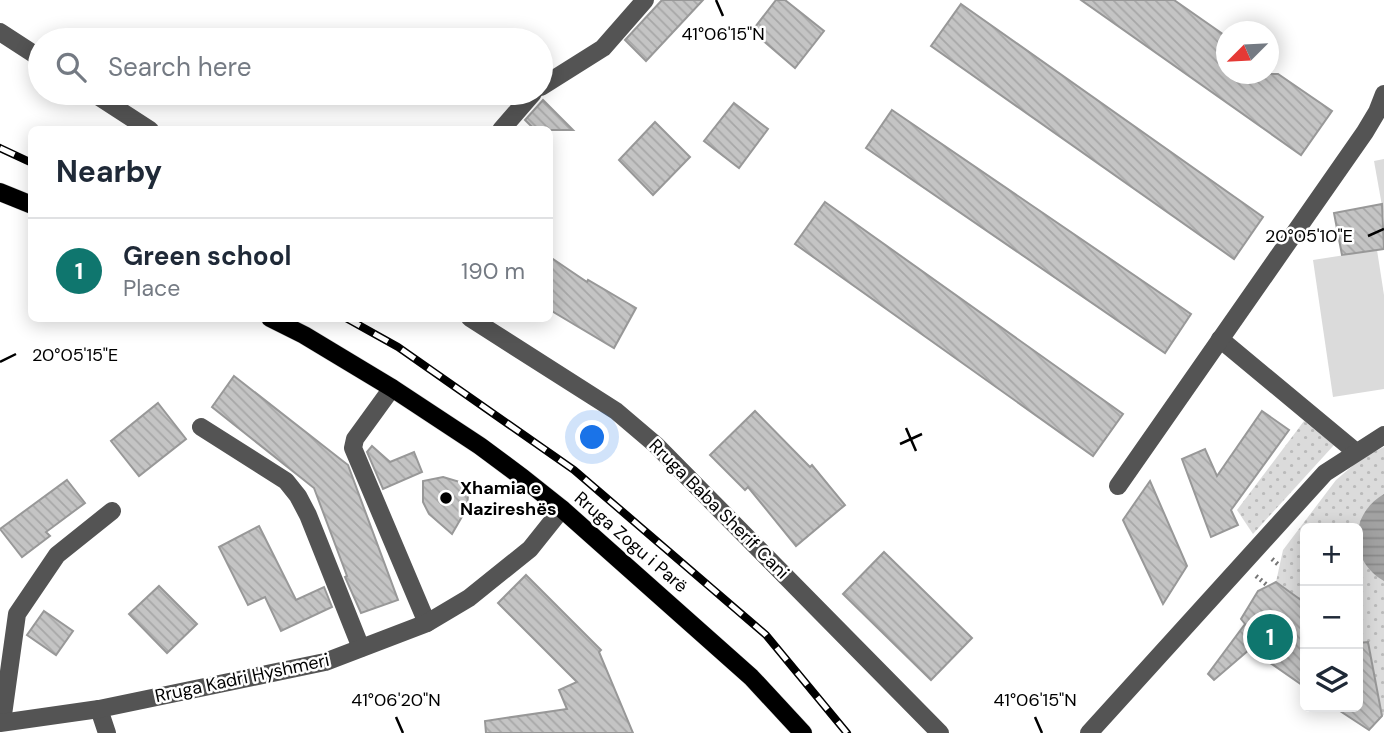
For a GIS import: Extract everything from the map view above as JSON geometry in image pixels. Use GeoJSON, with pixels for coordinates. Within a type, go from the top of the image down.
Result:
{"type":"FeatureCollection","features":[{"type":"Feature","properties":{"kind":"main road"},"geometry":{"type":"LineString","coordinates":[[0,192],[28,203]]}},
{"type":"Feature","properties":{"kind":"main road","name":"Rruga Zogu i Parë"},"geometry":{"type":"LineString","coordinates":[[278,322],[392,388],[480,446],[562,509],[751,677],[803,733]]}},
{"type":"Feature","properties":{"kind":"street"},"geometry":{"type":"LineString","coordinates":[[553,79],[603,48],[645,0]]}},
{"type":"Feature","properties":{"kind":"street"},"geometry":{"type":"LineString","coordinates":[[0,32],[28,50]]}},
{"type":"Feature","properties":{"kind":"street"},"geometry":{"type":"LineString","coordinates":[[1118,486],[1365,132],[1384,94]]}},
{"type":"Feature","properties":{"kind":"street"},"geometry":{"type":"LineString","coordinates":[[111,105],[144,126]]}},
{"type":"Feature","properties":{"kind":"street"},"geometry":{"type":"LineString","coordinates":[[504,126],[523,105]]}},
{"type":"Feature","properties":{"kind":"street","name":"Rruga Baba Sherif Cani"},"geometry":{"type":"LineString","coordinates":[[476,322],[615,411],[656,445],[940,733]]}},
{"type":"Feature","properties":{"kind":"street"},"geometry":{"type":"LineString","coordinates":[[1220,340],[1356,453]]}},
{"type":"Feature","properties":{"kind":"street"},"geometry":{"type":"LineString","coordinates":[[392,388],[355,439],[353,448],[427,623]]}},
{"type":"Feature","properties":{"kind":"street"},"geometry":{"type":"LineString","coordinates":[[201,427],[286,481],[298,496],[361,648]]}},
{"type":"Feature","properties":{"kind":"street"},"geometry":{"type":"LineString","coordinates":[[1089,733],[1325,473],[1384,435]]}},
{"type":"Feature","properties":{"kind":"street","name":"Rruga Kadri Hyshmeri"},"geometry":{"type":"LineString","coordinates":[[1,722],[99,709],[325,662],[427,623],[469,598],[530,549],[562,509]]}},
{"type":"Feature","properties":{"kind":"street"},"geometry":{"type":"LineString","coordinates":[[1,722],[16,614],[57,555],[112,511]]}},
{"type":"Feature","properties":{"kind":"street"},"geometry":{"type":"LineString","coordinates":[[99,709],[107,733]]}},
{"type":"Feature","properties":{"kind":"shaded area"},"geometry":{"type":"Polygon","coordinates":[[[1384,159],[1384,217],[1374,161],[1384,159]]]}},
{"type":"Feature","properties":{"kind":"shaded area"},"geometry":{"type":"Polygon","coordinates":[[[1377,250],[1384,295],[1384,389],[1333,397],[1313,260],[1377,250]]]}},
{"type":"Feature","properties":{"kind":"shaded area"},"geometry":{"type":"Polygon","coordinates":[[[1304,421],[1334,445],[1253,534],[1237,510],[1304,421]]]}},
{"type":"Feature","properties":{"kind":"shaded area"},"geometry":{"type":"Polygon","coordinates":[[[1384,447],[1382,716],[1370,649],[1363,644],[1363,523],[1303,523],[1336,480],[1363,457],[1384,447]]]}},
{"type":"Feature","properties":{"kind":"shaded area"},"geometry":{"type":"Polygon","coordinates":[[[1384,494],[1384,581],[1372,572],[1363,560],[1363,523],[1360,523],[1372,503],[1384,494]]]}},
{"type":"Feature","properties":{"kind":"shaded area"},"geometry":{"type":"Polygon","coordinates":[[[1300,528],[1300,599],[1276,582],[1283,550],[1300,528]]]}},
{"type":"Feature","properties":{"kind":"building"},"geometry":{"type":"Polygon","coordinates":[[[662,0],[703,0],[646,61],[625,40],[662,0]]]}},
{"type":"Feature","properties":{"kind":"building"},"geometry":{"type":"Polygon","coordinates":[[[776,0],[785,0],[824,31],[795,68],[752,31],[776,0]]]}},
{"type":"Feature","properties":{"kind":"building"},"geometry":{"type":"Polygon","coordinates":[[[1081,0],[1174,0],[1216,29],[1216,84],[1279,84],[1279,75],[1332,111],[1301,155],[1081,0]]]}},
{"type":"Feature","properties":{"kind":"building"},"geometry":{"type":"Polygon","coordinates":[[[961,4],[1263,217],[1234,259],[931,46],[961,4]]]}},
{"type":"Feature","properties":{"kind":"building"},"geometry":{"type":"Polygon","coordinates":[[[734,103],[768,129],[739,168],[704,141],[734,103]]]}},
{"type":"Feature","properties":{"kind":"building"},"geometry":{"type":"Polygon","coordinates":[[[538,105],[548,105],[573,130],[531,126],[525,120],[538,105]]]}},
{"type":"Feature","properties":{"kind":"building"},"geometry":{"type":"Polygon","coordinates":[[[892,110],[1191,314],[1165,353],[866,148],[892,110]]]}},
{"type":"Feature","properties":{"kind":"building"},"geometry":{"type":"Polygon","coordinates":[[[655,122],[690,157],[653,195],[619,160],[655,122]]]}},
{"type":"Feature","properties":{"kind":"building"},"geometry":{"type":"Polygon","coordinates":[[[825,202],[1123,414],[1093,456],[795,244],[825,202]]]}},
{"type":"Feature","properties":{"kind":"building"},"geometry":{"type":"Polygon","coordinates":[[[1382,204],[1384,249],[1342,255],[1334,213],[1382,204]]]}},
{"type":"Feature","properties":{"kind":"building"},"geometry":{"type":"Polygon","coordinates":[[[553,259],[587,282],[588,280],[636,308],[614,348],[553,312],[553,259]]]}},
{"type":"Feature","properties":{"kind":"building"},"geometry":{"type":"Polygon","coordinates":[[[234,376],[348,465],[398,600],[361,613],[345,577],[347,576],[314,488],[212,407],[234,376]]]}},
{"type":"Feature","properties":{"kind":"building"},"geometry":{"type":"Polygon","coordinates":[[[158,403],[186,439],[139,476],[111,441],[158,403]]]}},
{"type":"Feature","properties":{"kind":"building"},"geometry":{"type":"Polygon","coordinates":[[[755,411],[810,467],[812,465],[845,505],[796,546],[748,487],[745,490],[710,455],[755,411]]]}},
{"type":"Feature","properties":{"kind":"building"},"geometry":{"type":"Polygon","coordinates":[[[1262,411],[1289,430],[1231,510],[1238,525],[1211,537],[1182,459],[1205,449],[1217,476],[1262,411]]]}},
{"type":"Feature","properties":{"kind":"building"},"geometry":{"type":"Polygon","coordinates":[[[372,446],[390,462],[414,452],[422,472],[383,489],[367,452],[372,446]]]}},
{"type":"Feature","properties":{"kind":"building","name":"Xhamia e Nazireshës"},"geometry":{"type":"Polygon","coordinates":[[[443,477],[460,482],[468,495],[467,508],[452,534],[429,514],[423,502],[423,481],[443,477]]]}},
{"type":"Feature","properties":{"kind":"building"},"geometry":{"type":"Polygon","coordinates":[[[67,480],[85,503],[46,532],[50,536],[22,557],[0,529],[67,480]]]}},
{"type":"Feature","properties":{"kind":"building"},"geometry":{"type":"Polygon","coordinates":[[[1150,481],[1187,566],[1163,604],[1123,520],[1150,481]]]}},
{"type":"Feature","properties":{"kind":"building"},"geometry":{"type":"Polygon","coordinates":[[[259,526],[296,600],[324,587],[332,607],[281,631],[265,597],[248,605],[219,547],[259,526]]]}},
{"type":"Feature","properties":{"kind":"building"},"geometry":{"type":"Polygon","coordinates":[[[884,552],[972,638],[931,680],[843,594],[884,552]]]}},
{"type":"Feature","properties":{"kind":"building"},"geometry":{"type":"Polygon","coordinates":[[[526,575],[601,650],[599,652],[633,733],[486,733],[485,721],[567,709],[559,690],[577,682],[498,603],[526,575]]]}},
{"type":"Feature","properties":{"kind":"building"},"geometry":{"type":"Polygon","coordinates":[[[1276,582],[1300,599],[1300,684],[1250,649],[1214,680],[1208,674],[1245,624],[1241,619],[1258,591],[1276,582]]]}},
{"type":"Feature","properties":{"kind":"building"},"geometry":{"type":"Polygon","coordinates":[[[159,586],[197,624],[167,653],[129,614],[159,586]]]}},
{"type":"Feature","properties":{"kind":"building"},"geometry":{"type":"Polygon","coordinates":[[[44,611],[73,631],[56,655],[27,635],[44,611]]]}},
{"type":"Feature","properties":{"kind":"building"},"geometry":{"type":"Polygon","coordinates":[[[1363,642],[1368,642],[1382,716],[1369,730],[1342,712],[1363,712],[1363,642]]]}},
{"type":"Feature","properties":{"kind":"railway"},"geometry":{"type":"LineString","coordinates":[[0,148],[28,161]]}},
{"type":"Feature","properties":{"kind":"railway"},"geometry":{"type":"LineString","coordinates":[[353,322],[398,347],[574,470],[766,635],[847,733]]}},
{"type":"Feature","properties":{"kind":"place","name":"Xhamia e Nazireshës"},"geometry":{"type":"Point","coordinates":[446,498]}},
{"type":"Feature","properties":{"kind":"place","name":"Green school"},"geometry":{"type":"Point","coordinates":[1270,637]}}]}
